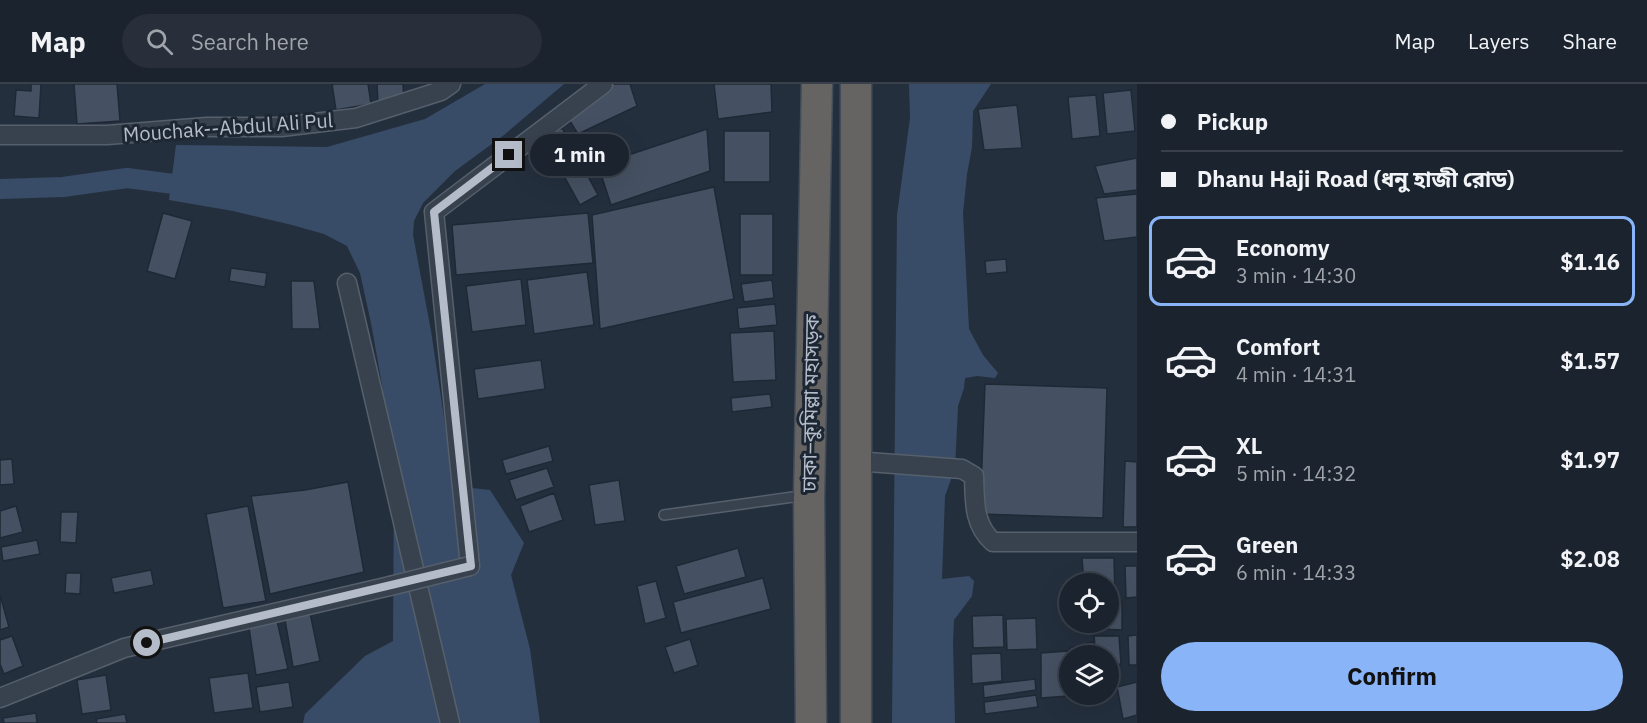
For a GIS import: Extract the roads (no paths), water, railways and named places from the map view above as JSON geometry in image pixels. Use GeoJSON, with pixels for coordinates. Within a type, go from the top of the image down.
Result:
{"type":"FeatureCollection","features":[{"type":"Feature","properties":{"kind":"highway","name":"ঢাকা–কুমিল্লা মহাসড়ক"},"geometry":{"type":"LineString","coordinates":[[811,723],[808,499],[817,84]]}},
{"type":"Feature","properties":{"kind":"highway"},"geometry":{"type":"LineString","coordinates":[[856,84],[856,723]]}},
{"type":"Feature","properties":{"kind":"street"},"geometry":{"type":"LineString","coordinates":[[0,698],[124,648],[471,566],[434,212],[603,84]]}},
{"type":"Feature","properties":{"kind":"street","name":"Mouchak--Abdul Ali Pul"},"geometry":{"type":"LineString","coordinates":[[0,135],[107,135],[207,127],[281,127],[357,118],[444,86]]}},
{"type":"Feature","properties":{"kind":"street"},"geometry":{"type":"LineString","coordinates":[[347,283],[450,723]]}},
{"type":"Feature","properties":{"kind":"street"},"geometry":{"type":"LineString","coordinates":[[855,461],[962,469],[974,476],[975,512],[981,529],[993,542],[1137,542]]}},
{"type":"Feature","properties":{"kind":"lane"},"geometry":{"type":"LineString","coordinates":[[664,515],[793,497],[808,499]]}},
{"type":"Feature","properties":{"kind":"water"},"geometry":{"type":"Polygon","coordinates":[[[485,84],[564,84],[504,135],[455,171],[423,203],[414,221],[413,235],[431,331],[447,437],[462,487],[490,490],[524,543],[511,575],[530,649],[540,723],[303,723],[305,714],[365,656],[393,641],[394,484],[382,385],[371,323],[360,273],[347,246],[324,234],[292,225],[233,211],[169,200],[176,145],[327,147],[425,119],[485,84]]]}},
{"type":"Feature","properties":{"kind":"water"},"geometry":{"type":"Polygon","coordinates":[[[909,84],[991,84],[973,111],[972,147],[963,213],[969,329],[983,355],[998,373],[995,378],[977,376],[965,378],[958,406],[955,468],[945,496],[942,579],[969,576],[974,581],[972,596],[954,620],[955,723],[892,723],[897,215],[910,118],[909,84]]]}},
{"type":"Feature","properties":{"kind":"waterway"},"geometry":{"type":"LineString","coordinates":[[0,189],[63,187],[127,178],[197,187]]}}]}
